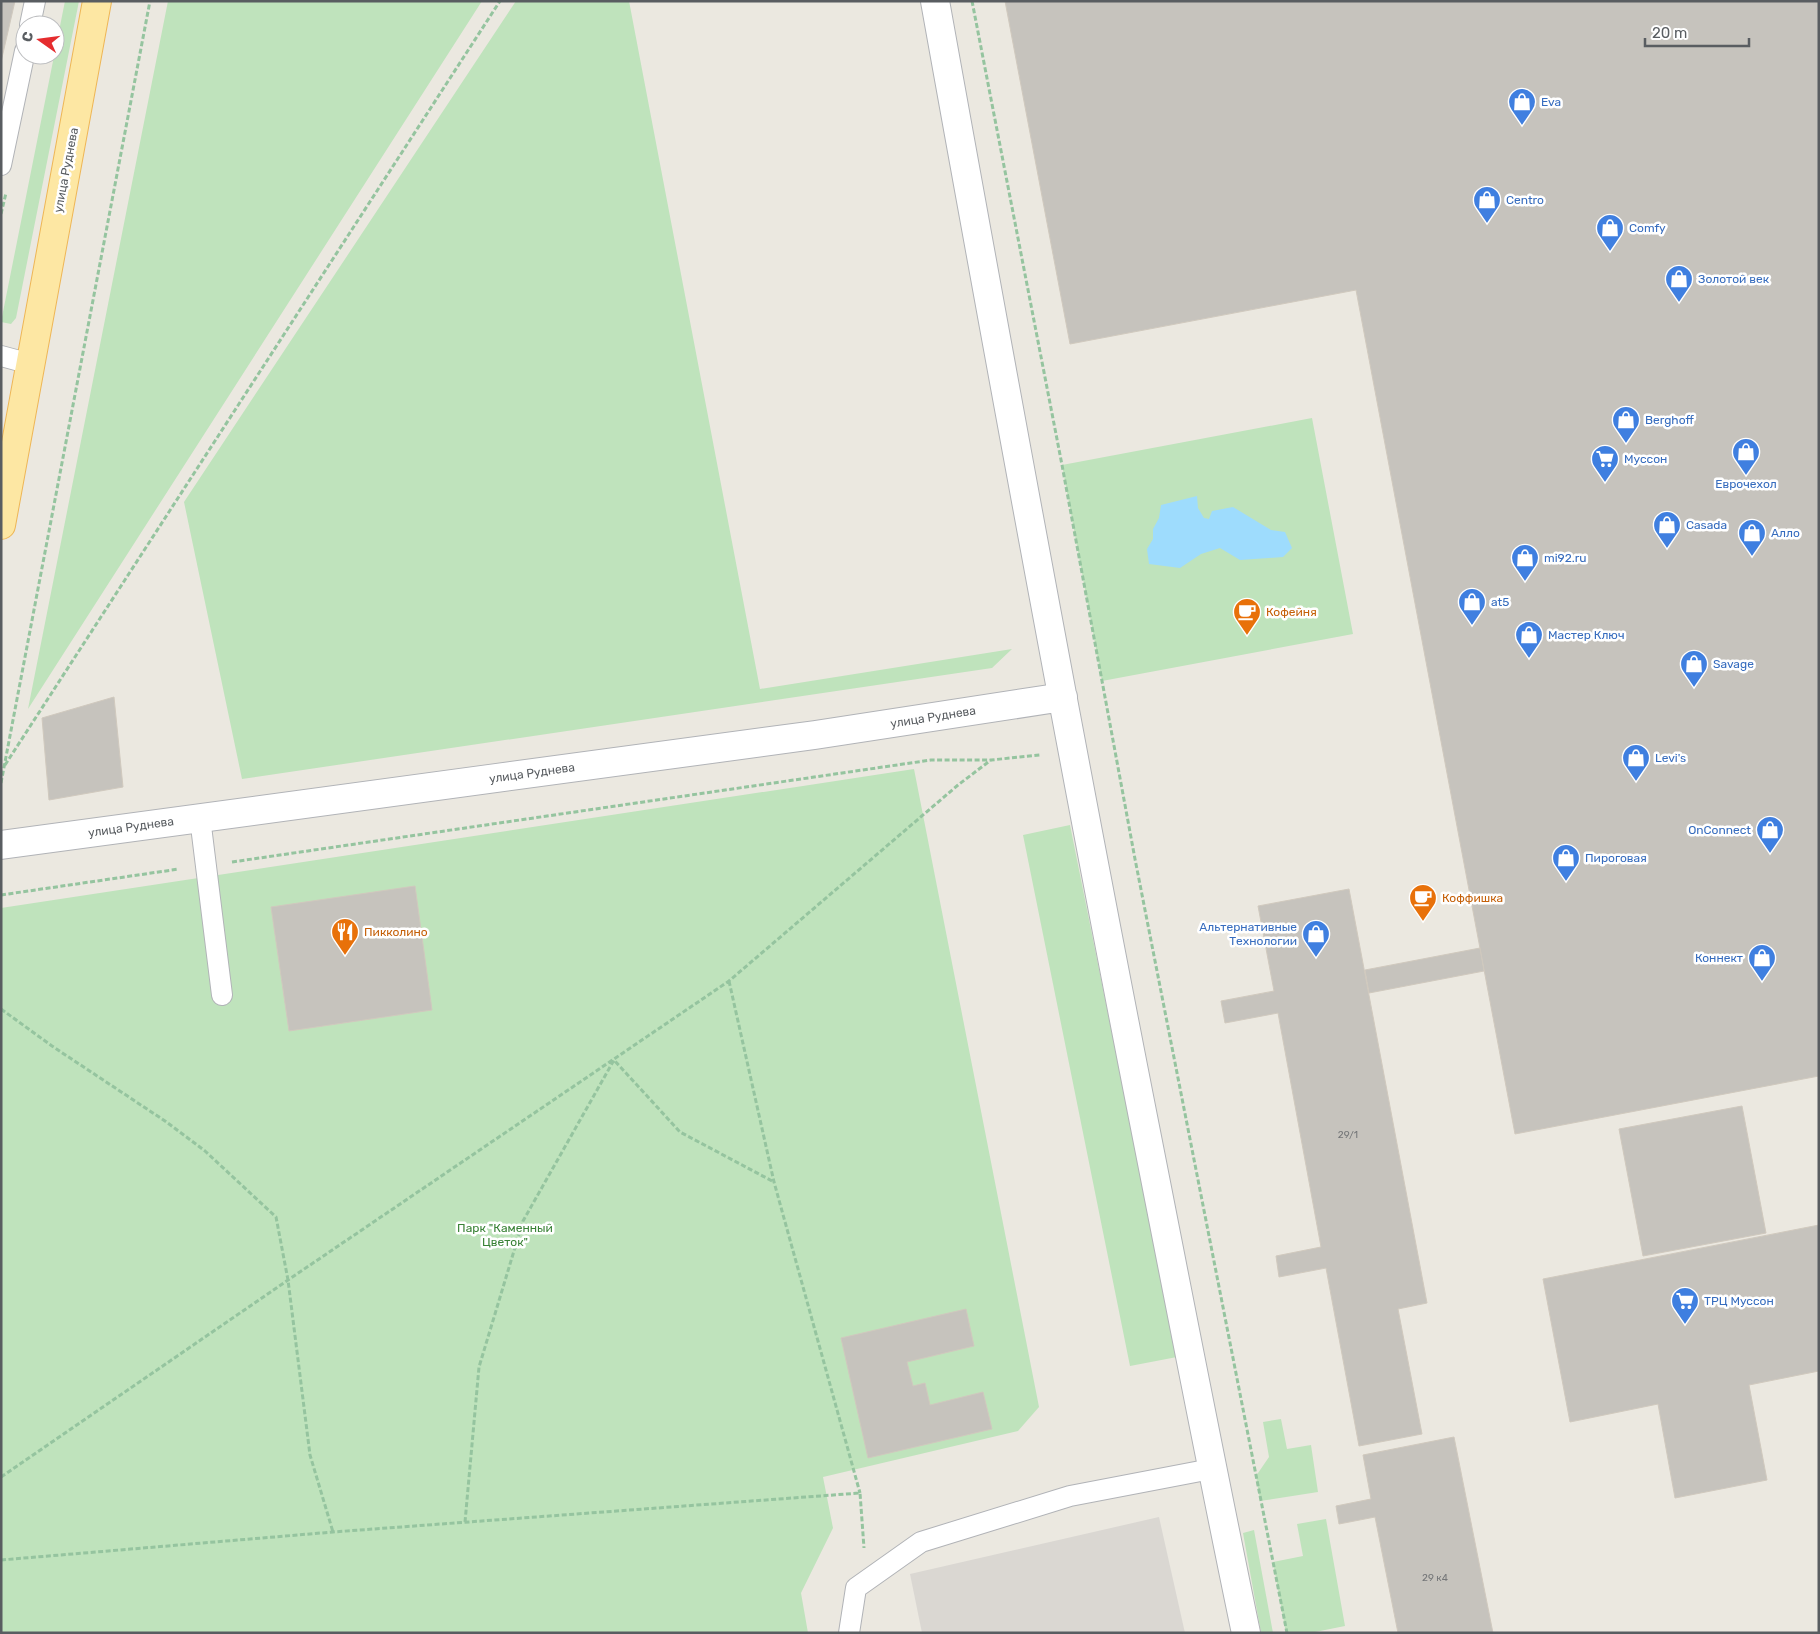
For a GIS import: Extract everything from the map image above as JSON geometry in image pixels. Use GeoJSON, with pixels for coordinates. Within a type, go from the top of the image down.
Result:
{"type":"FeatureCollection","features":[{"type":"Feature","properties":{"kind":"main road","name":"улица Руднева"},"geometry":{"type":"LineString","coordinates":[[1,449],[97,1]]}},
{"type":"Feature","properties":{"kind":"main road","name":"улица Руднева"},"geometry":{"type":"LineString","coordinates":[[1,525],[21,353]]}},
{"type":"Feature","properties":{"kind":"street"},"geometry":{"type":"LineString","coordinates":[[934,1],[1021,483],[1072,751],[1211,1468],[1246,1633]]}},
{"type":"Feature","properties":{"kind":"street","name":"улица Руднева"},"geometry":{"type":"LineString","coordinates":[[1,845],[805,736],[1062,697]]}},
{"type":"Feature","properties":{"kind":"lane"},"geometry":{"type":"LineString","coordinates":[[32,15],[35,1]]}},
{"type":"Feature","properties":{"kind":"lane"},"geometry":{"type":"LineString","coordinates":[[1,166],[22,65]]}},
{"type":"Feature","properties":{"kind":"lane"},"geometry":{"type":"LineString","coordinates":[[200,818],[222,995]]}},
{"type":"Feature","properties":{"kind":"lane"},"geometry":{"type":"LineString","coordinates":[[850,1633],[856,1588],[922,1542],[1070,1496],[1211,1468]]}},
{"type":"Feature","properties":{"kind":"path"},"geometry":{"type":"LineString","coordinates":[[1,783],[150,1]]}},
{"type":"Feature","properties":{"kind":"path"},"geometry":{"type":"LineString","coordinates":[[5,764],[500,1]]}},
{"type":"Feature","properties":{"kind":"path"},"geometry":{"type":"LineString","coordinates":[[972,1],[1064,475],[1135,859],[1287,1633]]}},
{"type":"Feature","properties":{"kind":"path"},"geometry":{"type":"LineString","coordinates":[[229,862],[931,760],[991,760],[1072,751]]}},
{"type":"Feature","properties":{"kind":"path"},"geometry":{"type":"LineString","coordinates":[[1,1477],[288,1280],[729,982],[958,785],[991,760]]}},
{"type":"Feature","properties":{"kind":"path"},"geometry":{"type":"LineString","coordinates":[[1,895],[179,869]]}},
{"type":"Feature","properties":{"kind":"path"},"geometry":{"type":"LineString","coordinates":[[729,982],[774,1182],[860,1493],[864,1556]]}},
{"type":"Feature","properties":{"kind":"path"},"geometry":{"type":"LineString","coordinates":[[1,1009],[199,1146],[276,1218],[288,1280],[310,1456],[333,1532]]}},
{"type":"Feature","properties":{"kind":"path"},"geometry":{"type":"LineString","coordinates":[[614,1060],[680,1132],[774,1182]]}},
{"type":"Feature","properties":{"kind":"path"},"geometry":{"type":"LineString","coordinates":[[465,1522],[479,1368],[523,1221],[614,1060]]}},
{"type":"Feature","properties":{"kind":"path"},"geometry":{"type":"LineString","coordinates":[[1,1560],[333,1532],[860,1493]]}},
{"type":"Feature","properties":{"kind":"shaded area"},"geometry":{"type":"Polygon","coordinates":[[[1159,1517],[1185,1633],[922,1633],[910,1574],[1159,1517]]]}},
{"type":"Feature","properties":{"kind":"green space"},"geometry":{"type":"Polygon","coordinates":[[[65,1],[79,1],[16,318],[11,324],[1,322],[52,65],[65,65],[65,15],[62,15],[65,1]]]}},
{"type":"Feature","properties":{"kind":"green space"},"geometry":{"type":"Polygon","coordinates":[[[168,1],[482,1],[28,709],[168,1]]]}},
{"type":"Feature","properties":{"kind":"green space"},"geometry":{"type":"Polygon","coordinates":[[[516,1],[629,1],[760,689],[1012,649],[992,668],[242,779],[184,502],[516,1]]]}},
{"type":"Feature","properties":{"kind":"green space"},"geometry":{"type":"Polygon","coordinates":[[[1312,418],[1353,634],[1102,681],[1062,465],[1312,418]]]}},
{"type":"Feature","properties":{"kind":"green space","name":"Парк \"Каменный Цветок\""},"geometry":{"type":"Polygon","coordinates":[[[914,769],[1039,1407],[1018,1431],[823,1477],[833,1528],[801,1593],[808,1633],[1,1633],[1,908],[914,769]]]}},
{"type":"Feature","properties":{"kind":"green space"},"geometry":{"type":"Polygon","coordinates":[[[1070,825],[1177,1357],[1130,1366],[1023,835],[1070,825]]]}},
{"type":"Feature","properties":{"kind":"green space"},"geometry":{"type":"Polygon","coordinates":[[[1281,1419],[1287,1449],[1311,1445],[1318,1492],[1260,1501],[1256,1476],[1269,1457],[1263,1422],[1281,1419]]]}},
{"type":"Feature","properties":{"kind":"green space"},"geometry":{"type":"Polygon","coordinates":[[[1326,1519],[1345,1626],[1310,1633],[1286,1633],[1273,1562],[1303,1556],[1297,1524],[1326,1519]]]}},
{"type":"Feature","properties":{"kind":"green space"},"geometry":{"type":"Polygon","coordinates":[[[1254,1530],[1273,1633],[1261,1633],[1243,1533],[1254,1530]]]}},
{"type":"Feature","properties":{"kind":"water"},"geometry":{"type":"Polygon","coordinates":[[[1197,496],[1198,508],[1204,518],[1209,519],[1212,511],[1233,507],[1271,530],[1285,532],[1292,548],[1283,557],[1240,560],[1220,548],[1201,554],[1180,568],[1149,564],[1147,549],[1153,539],[1153,529],[1159,518],[1161,505],[1197,496]]]}},
{"type":"Feature","properties":{"kind":"building"},"geometry":{"type":"Polygon","coordinates":[[[1,1],[15,1],[1,62],[1,1]]]}},
{"type":"Feature","properties":{"kind":"building","name":"Муссон"},"geometry":{"type":"Polygon","coordinates":[[[1005,1],[1819,1],[1819,1076],[1515,1134],[1356,290],[1070,344],[1005,1]]]}},
{"type":"Feature","properties":{"kind":"building"},"geometry":{"type":"Polygon","coordinates":[[[114,697],[123,787],[49,800],[42,718],[114,697]]]}},
{"type":"Feature","properties":{"kind":"building"},"geometry":{"type":"Polygon","coordinates":[[[415,886],[432,1010],[289,1031],[271,907],[415,886]]]}},
{"type":"Feature","properties":{"kind":"building"},"geometry":{"type":"Polygon","coordinates":[[[1349,889],[1427,1303],[1398,1309],[1422,1434],[1359,1446],[1326,1268],[1279,1277],[1276,1256],[1321,1247],[1278,1013],[1225,1023],[1221,1001],[1274,991],[1258,906],[1349,889]]]}},
{"type":"Feature","properties":{"kind":"building"},"geometry":{"type":"Polygon","coordinates":[[[1480,948],[1484,971],[1369,993],[1365,970],[1480,948]]]}},
{"type":"Feature","properties":{"kind":"building"},"geometry":{"type":"Polygon","coordinates":[[[1742,1106],[1766,1233],[1643,1256],[1619,1129],[1742,1106]]]}},
{"type":"Feature","properties":{"kind":"building","name":"ТРЦ Муссон"},"geometry":{"type":"Polygon","coordinates":[[[1819,1225],[1819,1371],[1749,1385],[1767,1480],[1675,1498],[1658,1404],[1570,1422],[1543,1279],[1819,1225]]]}},
{"type":"Feature","properties":{"kind":"building"},"geometry":{"type":"Polygon","coordinates":[[[966,1309],[974,1346],[907,1362],[913,1386],[925,1383],[930,1405],[983,1392],[992,1429],[868,1458],[841,1338],[966,1309]]]}},
{"type":"Feature","properties":{"kind":"building"},"geometry":{"type":"Polygon","coordinates":[[[1454,1437],[1493,1633],[1398,1633],[1375,1517],[1339,1524],[1336,1506],[1371,1499],[1363,1455],[1454,1437]]]}},
{"type":"Feature","properties":{"kind":"place","name":"Eva"},"geometry":{"type":"Point","coordinates":[1522,126]}},
{"type":"Feature","properties":{"kind":"place","name":"Centro"},"geometry":{"type":"Point","coordinates":[1487,224]}},
{"type":"Feature","properties":{"kind":"place","name":"Comfy"},"geometry":{"type":"Point","coordinates":[1610,252]}},
{"type":"Feature","properties":{"kind":"place","name":"Золотой век"},"geometry":{"type":"Point","coordinates":[1679,303]}},
{"type":"Feature","properties":{"kind":"place","name":"Berghoff"},"geometry":{"type":"Point","coordinates":[1626,444]}},
{"type":"Feature","properties":{"kind":"place","name":"Еврочехол"},"geometry":{"type":"Point","coordinates":[1746,476]}},
{"type":"Feature","properties":{"kind":"place","name":"Муссон"},"geometry":{"type":"Point","coordinates":[1605,483]}},
{"type":"Feature","properties":{"kind":"place","name":"Casada"},"geometry":{"type":"Point","coordinates":[1667,549]}},
{"type":"Feature","properties":{"kind":"place","name":"Алло"},"geometry":{"type":"Point","coordinates":[1752,557]}},
{"type":"Feature","properties":{"kind":"place","name":"mi92.ru"},"geometry":{"type":"Point","coordinates":[1525,582]}},
{"type":"Feature","properties":{"kind":"place","name":"at5"},"geometry":{"type":"Point","coordinates":[1472,626]}},
{"type":"Feature","properties":{"kind":"place","name":"Кофейня"},"geometry":{"type":"Point","coordinates":[1247,636]}},
{"type":"Feature","properties":{"kind":"place","name":"Мастер Ключ"},"geometry":{"type":"Point","coordinates":[1529,659]}},
{"type":"Feature","properties":{"kind":"place","name":"Savage"},"geometry":{"type":"Point","coordinates":[1694,688]}},
{"type":"Feature","properties":{"kind":"place","name":"Levi's"},"geometry":{"type":"Point","coordinates":[1636,782]}},
{"type":"Feature","properties":{"kind":"place","name":"OnConnect"},"geometry":{"type":"Point","coordinates":[1770,854]}},
{"type":"Feature","properties":{"kind":"place","name":"Пироговая"},"geometry":{"type":"Point","coordinates":[1566,882]}},
{"type":"Feature","properties":{"kind":"place","name":"Коффишка"},"geometry":{"type":"Point","coordinates":[1423,922]}},
{"type":"Feature","properties":{"kind":"place","name":"Пикколино"},"geometry":{"type":"Point","coordinates":[345,956]}},
{"type":"Feature","properties":{"kind":"place","name":"Альтернативные Технологии"},"geometry":{"type":"Point","coordinates":[1316,958]}},
{"type":"Feature","properties":{"kind":"place","name":"Коннект"},"geometry":{"type":"Point","coordinates":[1762,982]}},
{"type":"Feature","properties":{"kind":"place","name":"ТРЦ Муссон"},"geometry":{"type":"Point","coordinates":[1685,1325]}}]}
